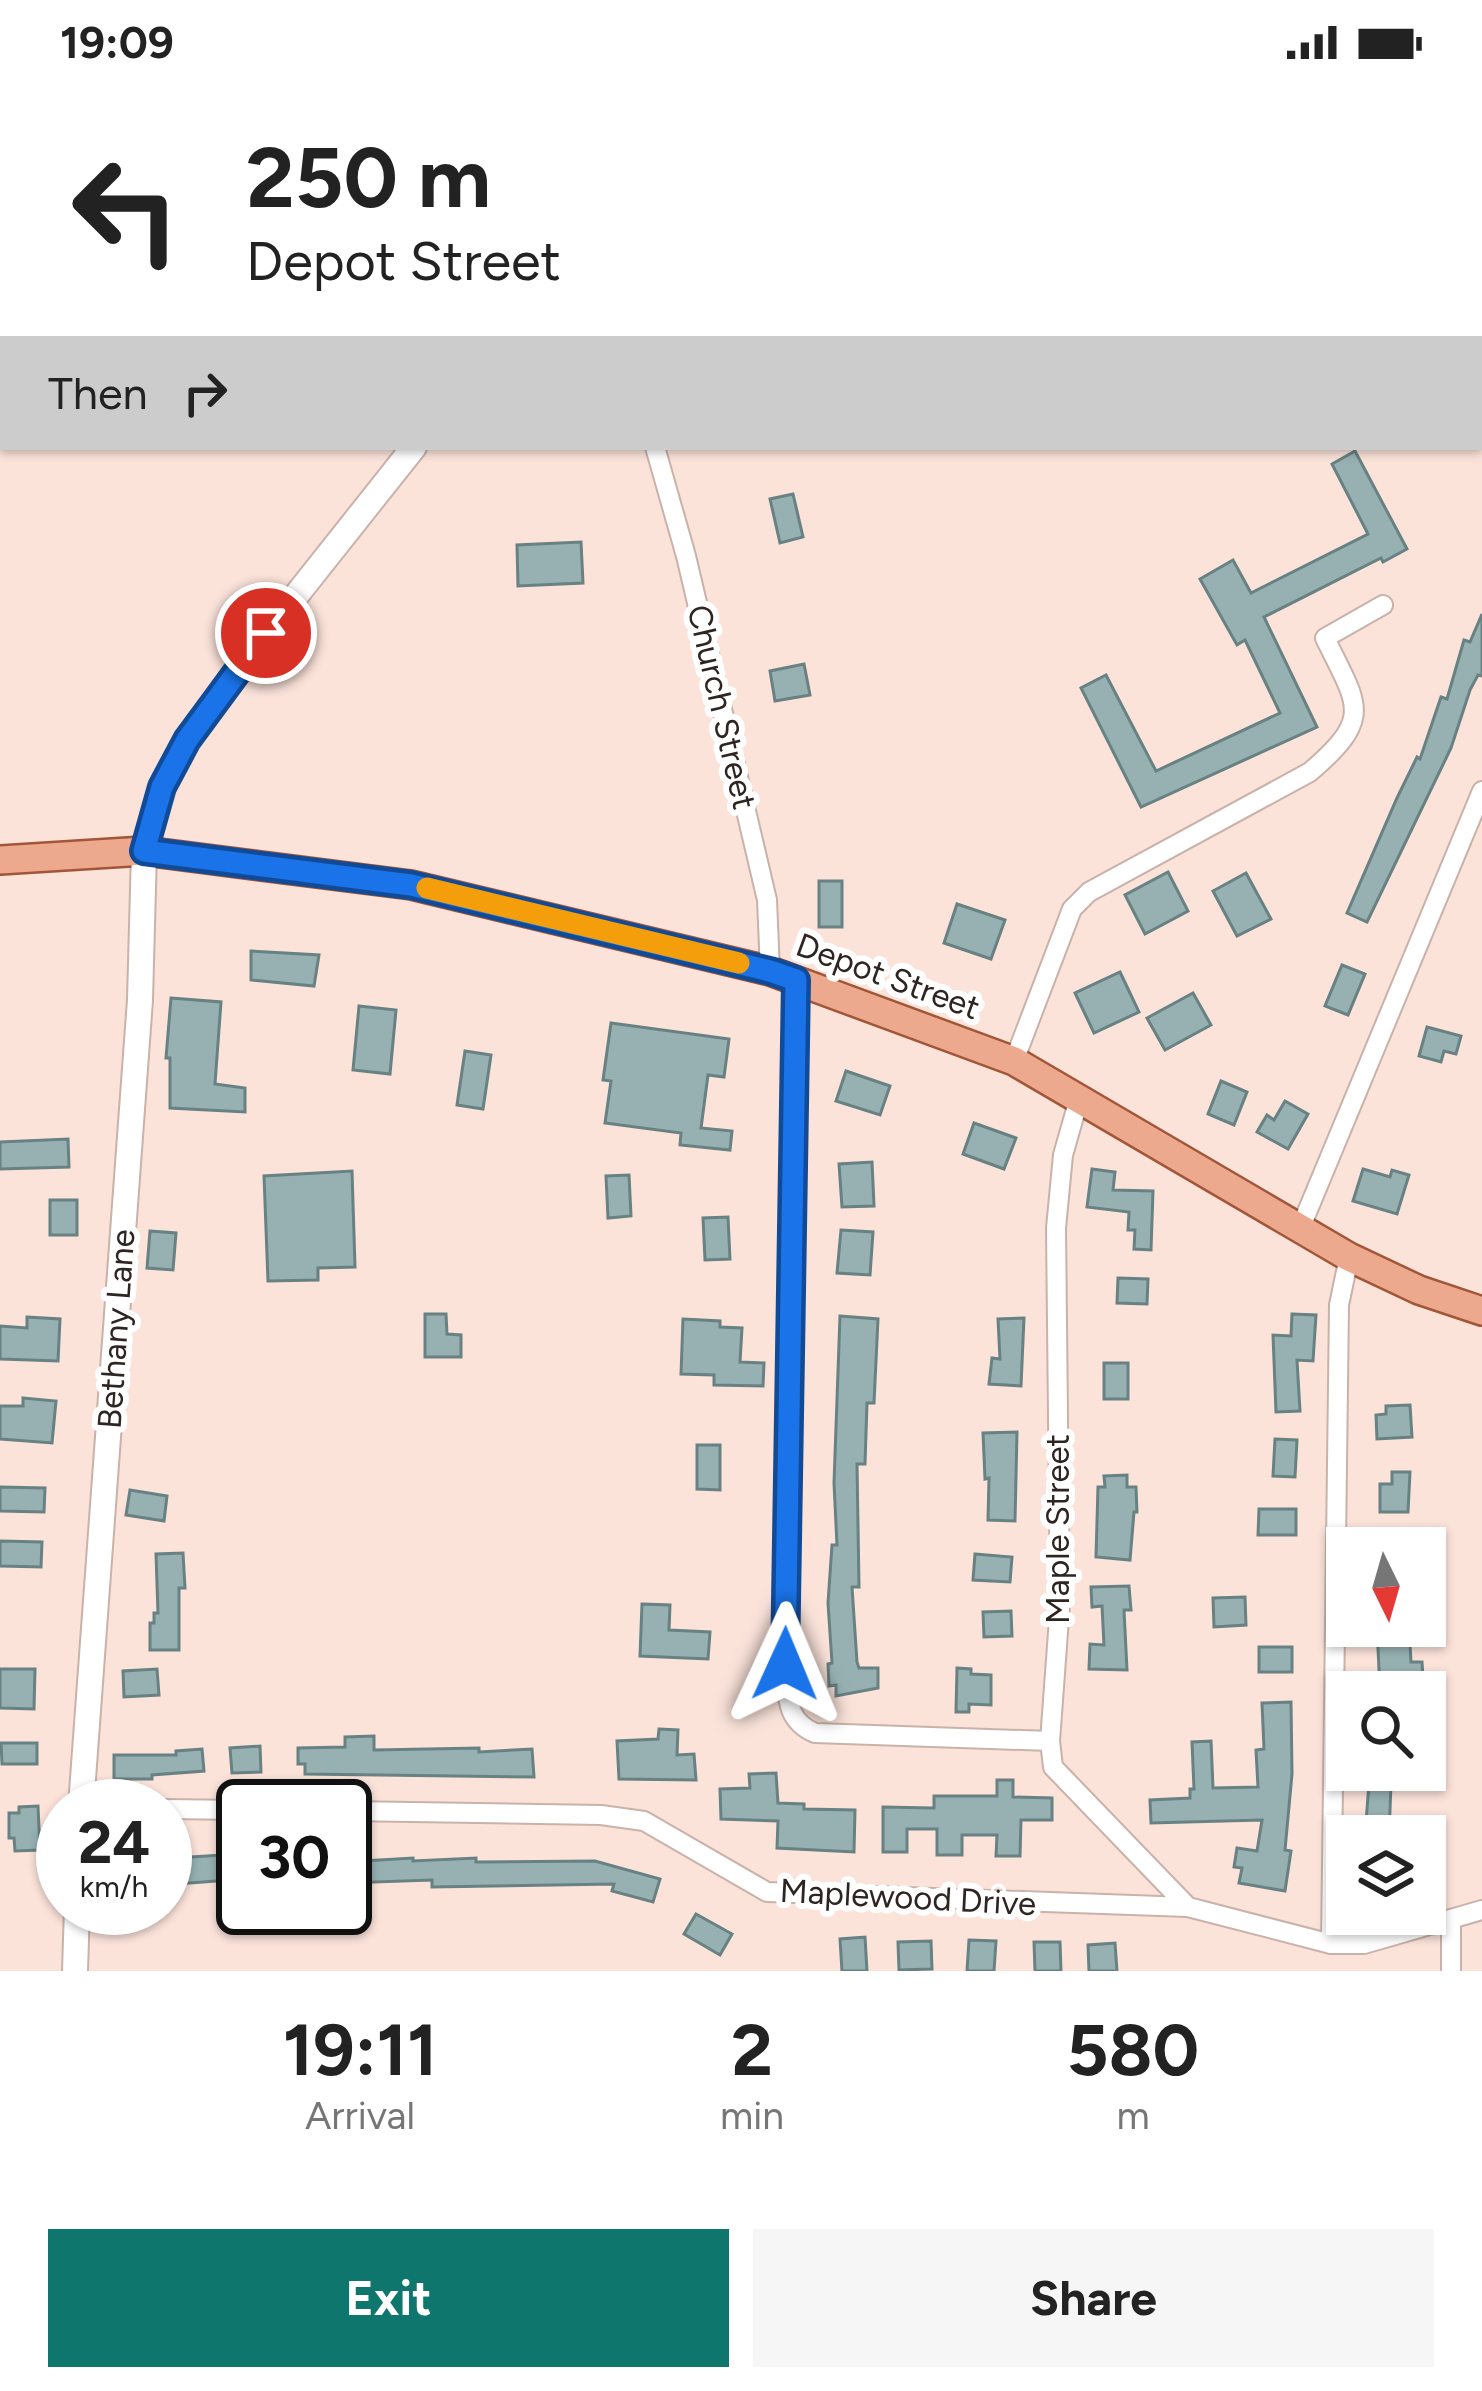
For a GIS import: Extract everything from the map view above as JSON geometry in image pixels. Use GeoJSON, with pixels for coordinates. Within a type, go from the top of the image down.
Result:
{"type":"FeatureCollection","features":[{"type":"Feature","properties":{"kind":"main road","name":"Depot Street"},"geometry":{"type":"LineString","coordinates":[[0,860],[144,851],[411,885],[783,976],[1014,1060],[1349,1257],[1419,1291],[1482,1311]]}},
{"type":"Feature","properties":{"kind":"street","name":"Bethany Lane"},"geometry":{"type":"LineString","coordinates":[[83,1779],[140,1000],[144,851],[162,787],[187,740],[411,450]]}},
{"type":"Feature","properties":{"kind":"street","name":"Church Street"},"geometry":{"type":"LineString","coordinates":[[656,450],[686,556],[783,976],[785,1664],[789,1713],[800,1727],[814,1733],[1050,1741]]}},
{"type":"Feature","properties":{"kind":"street"},"geometry":{"type":"LineString","coordinates":[[1014,1060],[1072,909],[1089,892],[1310,772],[1339,748],[1357,703],[1325,638],[1383,605]]}},
{"type":"Feature","properties":{"kind":"street"},"geometry":{"type":"LineString","coordinates":[[1300,1228],[1482,794]]}},
{"type":"Feature","properties":{"kind":"street","name":"Maple Street"},"geometry":{"type":"LineString","coordinates":[[1050,1741],[1060,1605],[1056,1228],[1063,1155],[1079,1099]]}},
{"type":"Feature","properties":{"kind":"street"},"geometry":{"type":"LineString","coordinates":[[1331,1944],[1339,1305],[1349,1257]]}},
{"type":"Feature","properties":{"kind":"street"},"geometry":{"type":"LineString","coordinates":[[1050,1741],[1053,1767],[1187,1907]]}},
{"type":"Feature","properties":{"kind":"street","name":"Maplewood Drive"},"geometry":{"type":"LineString","coordinates":[[372,1811],[601,1815],[644,1821],[767,1892],[1187,1907],[1331,1944],[1364,1944],[1482,1910]]}},
{"type":"Feature","properties":{"kind":"street"},"geometry":{"type":"LineString","coordinates":[[1451,1921],[1451,1971]]}},
{"type":"Feature","properties":{"kind":"street"},"geometry":{"type":"LineString","coordinates":[[75,1971],[76,1935]]}},
{"type":"Feature","properties":{"kind":"building"},"geometry":{"type":"Polygon","coordinates":[[[1355,451],[1407,549],[1264,617],[1317,727],[1141,807],[1081,688],[1106,675],[1156,771],[1280,713],[1245,640],[1237,645],[1200,579],[1233,560],[1251,593],[1368,534],[1332,464],[1355,451]]]}},
{"type":"Feature","properties":{"kind":"building"},"geometry":{"type":"Polygon","coordinates":[[[793,494],[803,537],[780,543],[770,499],[793,494]]]}},
{"type":"Feature","properties":{"kind":"building"},"geometry":{"type":"Polygon","coordinates":[[[581,542],[583,583],[518,586],[517,545],[581,542]]]}},
{"type":"Feature","properties":{"kind":"building"},"geometry":{"type":"Polygon","coordinates":[[[1482,614],[1482,676],[1478,675],[1470,690],[1451,748],[1367,922],[1347,913],[1397,798],[1417,757],[1420,759],[1441,697],[1447,699],[1464,640],[1470,642],[1482,614]]]}},
{"type":"Feature","properties":{"kind":"building"},"geometry":{"type":"Polygon","coordinates":[[[804,664],[810,695],[775,701],[770,671],[804,664]]]}},
{"type":"Feature","properties":{"kind":"building"},"geometry":{"type":"Polygon","coordinates":[[[1168,872],[1188,911],[1145,934],[1125,895],[1168,872]]]}},
{"type":"Feature","properties":{"kind":"building"},"geometry":{"type":"Polygon","coordinates":[[[1246,873],[1271,919],[1237,936],[1213,891],[1246,873]]]}},
{"type":"Feature","properties":{"kind":"building"},"geometry":{"type":"Polygon","coordinates":[[[819,881],[842,881],[842,927],[819,927],[819,881]]]}},
{"type":"Feature","properties":{"kind":"building"},"geometry":{"type":"Polygon","coordinates":[[[957,904],[1005,920],[991,959],[944,943],[957,904]]]}},
{"type":"Feature","properties":{"kind":"building"},"geometry":{"type":"Polygon","coordinates":[[[251,951],[319,955],[314,986],[251,980],[251,951]]]}},
{"type":"Feature","properties":{"kind":"building"},"geometry":{"type":"Polygon","coordinates":[[[1342,965],[1365,974],[1348,1015],[1325,1006],[1342,965]]]}},
{"type":"Feature","properties":{"kind":"building"},"geometry":{"type":"Polygon","coordinates":[[[1120,972],[1139,1012],[1094,1033],[1075,993],[1120,972]]]}},
{"type":"Feature","properties":{"kind":"building"},"geometry":{"type":"Polygon","coordinates":[[[1193,993],[1211,1025],[1165,1050],[1147,1018],[1193,993]]]}},
{"type":"Feature","properties":{"kind":"building"},"geometry":{"type":"Polygon","coordinates":[[[171,998],[221,1002],[215,1084],[245,1088],[245,1112],[170,1108],[170,1058],[166,1058],[171,998]]]}},
{"type":"Feature","properties":{"kind":"building"},"geometry":{"type":"Polygon","coordinates":[[[359,1006],[396,1010],[390,1074],[353,1070],[359,1006]]]}},
{"type":"Feature","properties":{"kind":"building"},"geometry":{"type":"Polygon","coordinates":[[[611,1023],[729,1039],[724,1077],[708,1075],[701,1128],[732,1131],[730,1150],[680,1145],[681,1133],[605,1123],[611,1081],[603,1080],[611,1023]]]}},
{"type":"Feature","properties":{"kind":"building"},"geometry":{"type":"Polygon","coordinates":[[[1427,1027],[1461,1036],[1456,1054],[1444,1051],[1441,1062],[1419,1056],[1427,1027]]]}},
{"type":"Feature","properties":{"kind":"building"},"geometry":{"type":"Polygon","coordinates":[[[465,1051],[491,1055],[483,1109],[457,1105],[465,1051]]]}},
{"type":"Feature","properties":{"kind":"building"},"geometry":{"type":"Polygon","coordinates":[[[846,1071],[890,1086],[880,1115],[836,1101],[846,1071]]]}},
{"type":"Feature","properties":{"kind":"building"},"geometry":{"type":"Polygon","coordinates":[[[1221,1081],[1247,1092],[1234,1125],[1208,1114],[1221,1081]]]}},
{"type":"Feature","properties":{"kind":"building"},"geometry":{"type":"Polygon","coordinates":[[[1285,1101],[1308,1114],[1288,1149],[1257,1132],[1267,1115],[1274,1120],[1285,1101]]]}},
{"type":"Feature","properties":{"kind":"building"},"geometry":{"type":"Polygon","coordinates":[[[974,1123],[1016,1138],[1004,1169],[963,1154],[974,1123]]]}},
{"type":"Feature","properties":{"kind":"building"},"geometry":{"type":"Polygon","coordinates":[[[68,1139],[69,1167],[0,1169],[0,1142],[68,1139]]]}},
{"type":"Feature","properties":{"kind":"building"},"geometry":{"type":"Polygon","coordinates":[[[872,1162],[874,1206],[842,1207],[839,1164],[872,1162]]]}},
{"type":"Feature","properties":{"kind":"building"},"geometry":{"type":"Polygon","coordinates":[[[1092,1169],[1115,1172],[1113,1190],[1153,1191],[1151,1250],[1134,1249],[1129,1212],[1087,1207],[1092,1169]]]}},
{"type":"Feature","properties":{"kind":"building"},"geometry":{"type":"Polygon","coordinates":[[[1363,1169],[1390,1177],[1392,1170],[1409,1175],[1397,1214],[1353,1201],[1363,1169]]]}},
{"type":"Feature","properties":{"kind":"building"},"geometry":{"type":"Polygon","coordinates":[[[352,1171],[355,1267],[318,1268],[318,1280],[268,1281],[264,1176],[352,1171]]]}},
{"type":"Feature","properties":{"kind":"building"},"geometry":{"type":"Polygon","coordinates":[[[629,1175],[631,1216],[608,1218],[606,1176],[629,1175]]]}},
{"type":"Feature","properties":{"kind":"building"},"geometry":{"type":"Polygon","coordinates":[[[50,1200],[77,1200],[77,1235],[50,1235],[50,1200]]]}},
{"type":"Feature","properties":{"kind":"building"},"geometry":{"type":"Polygon","coordinates":[[[728,1217],[730,1259],[705,1260],[703,1218],[728,1217]]]}},
{"type":"Feature","properties":{"kind":"building"},"geometry":{"type":"Polygon","coordinates":[[[841,1230],[873,1232],[870,1275],[837,1273],[841,1230]]]}},
{"type":"Feature","properties":{"kind":"building"},"geometry":{"type":"Polygon","coordinates":[[[150,1231],[176,1233],[173,1270],[147,1268],[150,1231]]]}},
{"type":"Feature","properties":{"kind":"building"},"geometry":{"type":"Polygon","coordinates":[[[1118,1278],[1148,1279],[1147,1304],[1117,1303],[1118,1278]]]}},
{"type":"Feature","properties":{"kind":"building"},"geometry":{"type":"Polygon","coordinates":[[[425,1314],[446,1314],[447,1334],[461,1335],[461,1357],[425,1357],[425,1314]]]}},
{"type":"Feature","properties":{"kind":"building"},"geometry":{"type":"Polygon","coordinates":[[[1292,1314],[1316,1315],[1313,1361],[1297,1360],[1300,1411],[1276,1412],[1273,1335],[1291,1336],[1292,1314]]]}},
{"type":"Feature","properties":{"kind":"building"},"geometry":{"type":"Polygon","coordinates":[[[840,1316],[878,1319],[874,1403],[867,1403],[865,1464],[857,1464],[859,1587],[852,1587],[857,1662],[859,1668],[878,1668],[878,1688],[836,1696],[836,1685],[829,1686],[828,1603],[832,1545],[837,1545],[834,1483],[840,1316]]]}},
{"type":"Feature","properties":{"kind":"building"},"geometry":{"type":"Polygon","coordinates":[[[27,1317],[60,1319],[58,1361],[0,1359],[0,1326],[27,1328],[27,1317]]]}},
{"type":"Feature","properties":{"kind":"building"},"geometry":{"type":"Polygon","coordinates":[[[1024,1318],[1021,1386],[989,1384],[992,1358],[1000,1359],[998,1319],[1024,1318]]]}},
{"type":"Feature","properties":{"kind":"building"},"geometry":{"type":"Polygon","coordinates":[[[683,1319],[720,1321],[720,1327],[742,1328],[740,1362],[764,1363],[763,1386],[714,1385],[714,1375],[681,1374],[683,1319]]]}},
{"type":"Feature","properties":{"kind":"building"},"geometry":{"type":"Polygon","coordinates":[[[1104,1363],[1128,1363],[1128,1399],[1104,1399],[1104,1363]]]}},
{"type":"Feature","properties":{"kind":"building"},"geometry":{"type":"Polygon","coordinates":[[[23,1398],[56,1401],[52,1443],[0,1439],[0,1406],[23,1406],[23,1398]]]}},
{"type":"Feature","properties":{"kind":"building"},"geometry":{"type":"Polygon","coordinates":[[[1410,1405],[1412,1437],[1377,1439],[1376,1415],[1386,1414],[1386,1406],[1410,1405]]]}},
{"type":"Feature","properties":{"kind":"building"},"geometry":{"type":"Polygon","coordinates":[[[1017,1432],[1015,1521],[988,1520],[983,1433],[1017,1432]]]}},
{"type":"Feature","properties":{"kind":"building"},"geometry":{"type":"Polygon","coordinates":[[[1275,1439],[1297,1440],[1295,1477],[1273,1476],[1275,1439]]]}},
{"type":"Feature","properties":{"kind":"building"},"geometry":{"type":"Polygon","coordinates":[[[697,1445],[720,1445],[720,1490],[697,1489],[697,1445]]]}},
{"type":"Feature","properties":{"kind":"building"},"geometry":{"type":"Polygon","coordinates":[[[1392,1472],[1410,1472],[1408,1512],[1380,1512],[1380,1484],[1392,1484],[1392,1472]]]}},
{"type":"Feature","properties":{"kind":"building"},"geometry":{"type":"Polygon","coordinates":[[[1127,1475],[1127,1487],[1136,1487],[1137,1512],[1130,1560],[1096,1557],[1098,1487],[1105,1487],[1104,1476],[1127,1475]]]}},
{"type":"Feature","properties":{"kind":"building"},"geometry":{"type":"Polygon","coordinates":[[[0,1487],[45,1488],[44,1512],[0,1511],[0,1487]]]}},
{"type":"Feature","properties":{"kind":"building"},"geometry":{"type":"Polygon","coordinates":[[[130,1490],[167,1496],[164,1521],[126,1515],[130,1490]]]}},
{"type":"Feature","properties":{"kind":"building"},"geometry":{"type":"Polygon","coordinates":[[[1259,1509],[1296,1509],[1296,1535],[1258,1535],[1259,1509]]]}},
{"type":"Feature","properties":{"kind":"building"},"geometry":{"type":"Polygon","coordinates":[[[0,1541],[42,1542],[41,1567],[0,1566],[0,1541]]]}},
{"type":"Feature","properties":{"kind":"building"},"geometry":{"type":"Polygon","coordinates":[[[183,1553],[179,1650],[150,1650],[150,1623],[158,1613],[156,1554],[183,1553]]]}},
{"type":"Feature","properties":{"kind":"building"},"geometry":{"type":"Polygon","coordinates":[[[975,1554],[1012,1557],[1010,1582],[973,1580],[975,1554]]]}},
{"type":"Feature","properties":{"kind":"building"},"geometry":{"type":"Polygon","coordinates":[[[1129,1586],[1131,1610],[1124,1610],[1127,1670],[1089,1669],[1090,1644],[1104,1645],[1102,1606],[1092,1607],[1091,1587],[1129,1586]]]}},
{"type":"Feature","properties":{"kind":"building"},"geometry":{"type":"Polygon","coordinates":[[[1245,1597],[1246,1625],[1214,1627],[1213,1598],[1245,1597]]]}},
{"type":"Feature","properties":{"kind":"building"},"geometry":{"type":"Polygon","coordinates":[[[642,1604],[670,1605],[669,1630],[710,1632],[708,1659],[640,1656],[642,1604]]]}},
{"type":"Feature","properties":{"kind":"building"},"geometry":{"type":"Polygon","coordinates":[[[1011,1611],[1012,1636],[984,1637],[983,1612],[1011,1611]]]}},
{"type":"Feature","properties":{"kind":"building"},"geometry":{"type":"Polygon","coordinates":[[[1259,1647],[1292,1647],[1292,1672],[1259,1672],[1259,1647]]]}},
{"type":"Feature","properties":{"kind":"building"},"geometry":{"type":"Polygon","coordinates":[[[1378,1647],[1410,1647],[1411,1662],[1422,1662],[1423,1671],[1379,1671],[1378,1647]]]}},
{"type":"Feature","properties":{"kind":"building"},"geometry":{"type":"Polygon","coordinates":[[[957,1668],[991,1675],[991,1705],[969,1704],[969,1712],[956,1712],[957,1668]]]}},
{"type":"Feature","properties":{"kind":"building"},"geometry":{"type":"Polygon","coordinates":[[[0,1669],[35,1669],[34,1709],[0,1708],[0,1669]]]}},
{"type":"Feature","properties":{"kind":"building"},"geometry":{"type":"Polygon","coordinates":[[[157,1669],[159,1695],[124,1697],[123,1671],[157,1669]]]}},
{"type":"Feature","properties":{"kind":"building"},"geometry":{"type":"Polygon","coordinates":[[[1291,1702],[1292,1774],[1285,1850],[1291,1851],[1285,1891],[1239,1883],[1242,1868],[1234,1867],[1237,1848],[1257,1851],[1262,1820],[1151,1823],[1150,1800],[1190,1798],[1190,1789],[1194,1789],[1192,1742],[1211,1741],[1213,1788],[1258,1787],[1256,1750],[1264,1749],[1262,1703],[1291,1702]]]}},
{"type":"Feature","properties":{"kind":"building"},"geometry":{"type":"Polygon","coordinates":[[[659,1729],[678,1730],[677,1755],[694,1754],[696,1780],[619,1779],[617,1741],[658,1739],[659,1729]]]}},
{"type":"Feature","properties":{"kind":"building"},"geometry":{"type":"Polygon","coordinates":[[[374,1736],[374,1750],[532,1749],[534,1777],[305,1774],[305,1764],[298,1764],[298,1748],[345,1747],[345,1737],[374,1736]]]}},
{"type":"Feature","properties":{"kind":"building"},"geometry":{"type":"Polygon","coordinates":[[[1,1743],[37,1743],[37,1764],[2,1764],[1,1743]]]}},
{"type":"Feature","properties":{"kind":"building"},"geometry":{"type":"Polygon","coordinates":[[[260,1746],[261,1772],[232,1773],[230,1748],[260,1746]]]}},
{"type":"Feature","properties":{"kind":"building"},"geometry":{"type":"Polygon","coordinates":[[[202,1749],[204,1771],[114,1779],[114,1755],[176,1755],[176,1751],[202,1749]]]}},
{"type":"Feature","properties":{"kind":"building"},"geometry":{"type":"Polygon","coordinates":[[[776,1773],[778,1803],[804,1804],[804,1809],[855,1810],[854,1852],[777,1848],[778,1821],[721,1819],[720,1789],[750,1788],[749,1774],[776,1773]]]}},
{"type":"Feature","properties":{"kind":"building"},"geometry":{"type":"Polygon","coordinates":[[[997,1780],[1013,1780],[1013,1797],[1052,1798],[1052,1820],[1021,1820],[1020,1856],[996,1856],[997,1835],[962,1835],[962,1855],[937,1855],[937,1829],[907,1829],[907,1852],[883,1852],[883,1807],[934,1808],[934,1796],[997,1796],[997,1780]]]}},
{"type":"Feature","properties":{"kind":"building"},"geometry":{"type":"Polygon","coordinates":[[[1368,1791],[1391,1791],[1390,1815],[1367,1815],[1368,1791]]]}},
{"type":"Feature","properties":{"kind":"building"},"geometry":{"type":"Polygon","coordinates":[[[36,1806],[36,1850],[15,1851],[14,1838],[9,1838],[9,1813],[19,1813],[19,1807],[36,1806]]]}},
{"type":"Feature","properties":{"kind":"building"},"geometry":{"type":"Polygon","coordinates":[[[216,1855],[216,1881],[192,1883],[192,1857],[216,1855]]]}},
{"type":"Feature","properties":{"kind":"building"},"geometry":{"type":"Polygon","coordinates":[[[372,1860],[595,1861],[660,1879],[653,1902],[612,1891],[614,1884],[432,1887],[432,1880],[372,1882],[372,1860]]]}},
{"type":"Feature","properties":{"kind":"building"},"geometry":{"type":"Polygon","coordinates":[[[696,1914],[732,1934],[720,1955],[684,1934],[696,1914]]]}},
{"type":"Feature","properties":{"kind":"building"},"geometry":{"type":"Polygon","coordinates":[[[865,1937],[867,1971],[842,1971],[840,1939],[865,1937]]]}},
{"type":"Feature","properties":{"kind":"building"},"geometry":{"type":"Polygon","coordinates":[[[969,1940],[996,1941],[994,1971],[967,1971],[969,1940]]]}},
{"type":"Feature","properties":{"kind":"building"},"geometry":{"type":"Polygon","coordinates":[[[931,1941],[932,1969],[899,1970],[898,1942],[931,1941]]]}},
{"type":"Feature","properties":{"kind":"building"},"geometry":{"type":"Polygon","coordinates":[[[1034,1942],[1060,1942],[1061,1971],[1035,1971],[1034,1942]]]}},
{"type":"Feature","properties":{"kind":"building"},"geometry":{"type":"Polygon","coordinates":[[[1115,1943],[1117,1971],[1089,1971],[1088,1945],[1115,1943]]]}},
{"type":"Feature","properties":{"kind":"slow traffic"},"geometry":{"type":"LineString","coordinates":[[427,888],[739,963]]}},
{"type":"Feature","properties":{"kind":"route"},"geometry":{"type":"LineString","coordinates":[[266,633],[187,740],[162,787],[144,851],[411,885],[796,980],[785,1664]]}}]}
